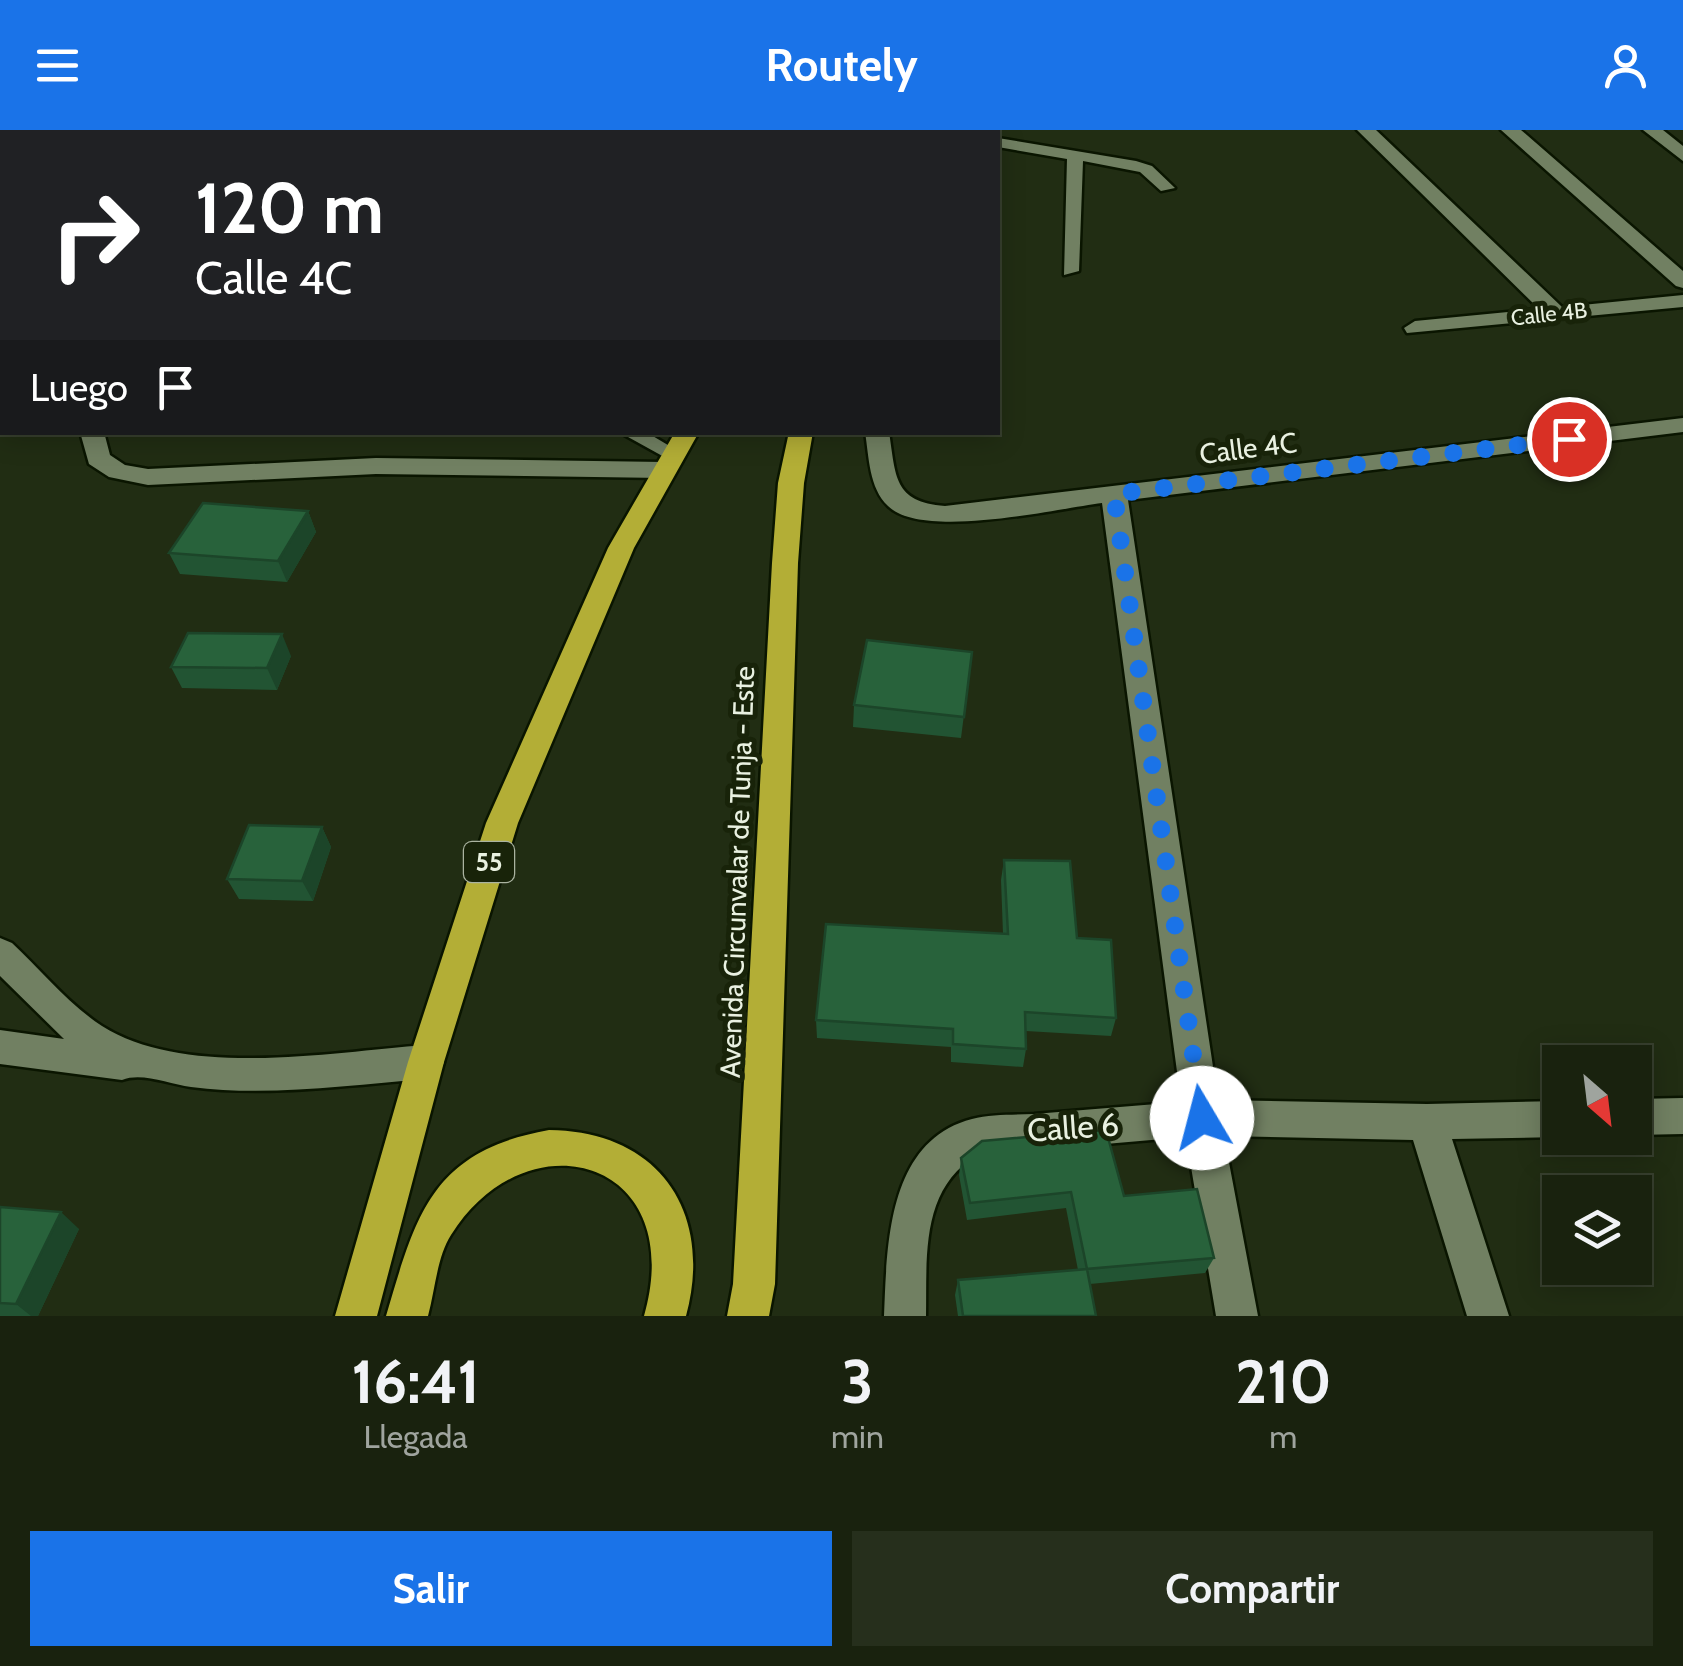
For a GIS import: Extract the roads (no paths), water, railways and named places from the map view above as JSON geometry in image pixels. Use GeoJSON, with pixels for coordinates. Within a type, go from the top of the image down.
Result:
{"type":"FeatureCollection","features":[{"type":"Feature","properties":{"kind":"highway","name":"Avenida Circunvalar de Tunja - Este"},"geometry":{"type":"LineString","coordinates":[[748,1316],[754,1264],[785,563],[791,483],[800,435]]}},
{"type":"Feature","properties":{"kind":"highway","name":"55"},"geometry":{"type":"LineString","coordinates":[[356,1316],[426,1062],[502,823],[621,548],[674,452]]}},
{"type":"Feature","properties":{"kind":"highway"},"geometry":{"type":"LineString","coordinates":[[408,1316],[434,1224],[465,1187],[498,1164],[530,1151],[562,1147],[612,1158],[626,1166],[654,1194],[671,1238],[675,1276],[665,1316]]}},
{"type":"Feature","properties":{"kind":"street"},"geometry":{"type":"LineString","coordinates":[[1366,130],[1556,314]]}},
{"type":"Feature","properties":{"kind":"street"},"geometry":{"type":"LineString","coordinates":[[1510,130],[1683,282]]}},
{"type":"Feature","properties":{"kind":"street"},"geometry":{"type":"LineString","coordinates":[[1652,130],[1683,155]]}},
{"type":"Feature","properties":{"kind":"street","name":"Calle 4B"},"geometry":{"type":"LineString","coordinates":[[1415,328],[1683,301]]}},
{"type":"Feature","properties":{"kind":"street","name":"Calle 4C"},"geometry":{"type":"LineString","coordinates":[[878,435],[887,489],[896,503],[908,511],[945,514],[1683,425]]}},
{"type":"Feature","properties":{"kind":"street"},"geometry":{"type":"LineString","coordinates":[[93,435],[98,459],[118,472],[148,477],[674,452]]}},
{"type":"Feature","properties":{"kind":"street"},"geometry":{"type":"LineString","coordinates":[[1114,494],[1202,1118],[1237,1316]]}},
{"type":"Feature","properties":{"kind":"street"},"geometry":{"type":"LineString","coordinates":[[0,954],[90,1038],[150,1066]]}},
{"type":"Feature","properties":{"kind":"street"},"geometry":{"type":"LineString","coordinates":[[0,1047],[150,1066],[263,1073],[426,1062]]}},
{"type":"Feature","properties":{"kind":"street"},"geometry":{"type":"LineString","coordinates":[[1652,1117],[1683,1116]]}},
{"type":"Feature","properties":{"kind":"street","name":"Calle 6"},"geometry":{"type":"LineString","coordinates":[[905,1316],[914,1203],[934,1162],[954,1145],[994,1132],[1202,1118],[1426,1122],[1542,1119]]}},
{"type":"Feature","properties":{"kind":"street"},"geometry":{"type":"LineString","coordinates":[[1426,1122],[1488,1316]]}},
{"type":"Feature","properties":{"kind":"lane"},"geometry":{"type":"LineString","coordinates":[[1005,145],[1146,169],[1167,188]]}},
{"type":"Feature","properties":{"kind":"lane"},"geometry":{"type":"LineString","coordinates":[[1070,271],[1075,156]]}},
{"type":"Feature","properties":{"kind":"lane"},"geometry":{"type":"LineString","coordinates":[[636,435],[674,452]]}}]}
